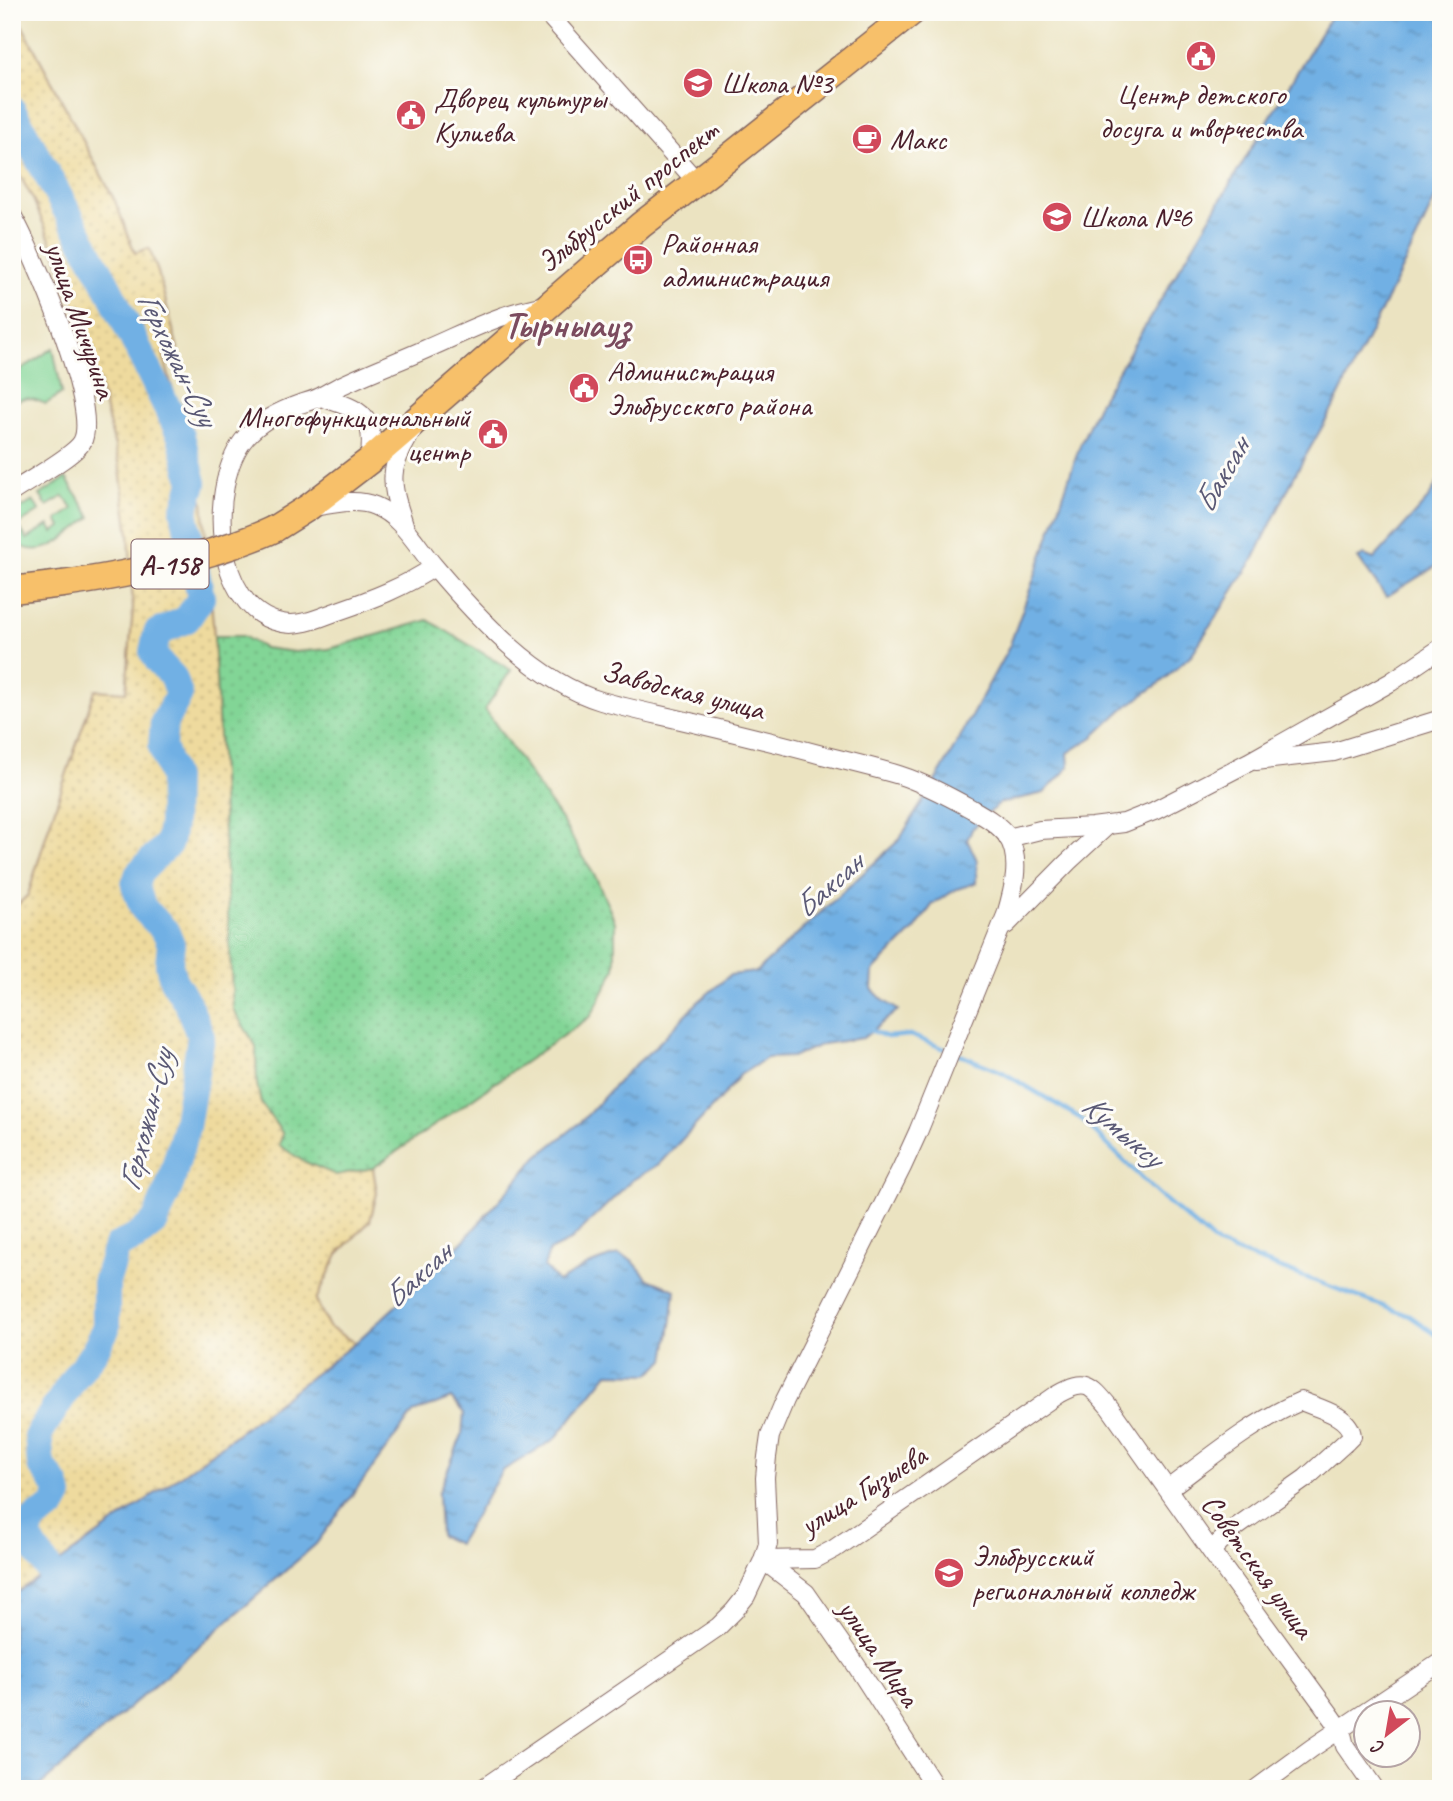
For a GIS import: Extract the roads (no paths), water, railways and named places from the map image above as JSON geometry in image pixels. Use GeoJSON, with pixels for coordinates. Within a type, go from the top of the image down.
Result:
{"type":"FeatureCollection","features":[{"type":"Feature","properties":{"kind":"main road","name":"Эльбрусский проспект"},"geometry":{"type":"LineString","coordinates":[[12,590],[109,578],[172,563],[248,540],[274,529],[309,508],[369,461],[640,225],[912,12]]}},
{"type":"Feature","properties":{"kind":"street"},"geometry":{"type":"LineString","coordinates":[[546,12],[697,182]]}},
{"type":"Feature","properties":{"kind":"street","name":"улица Мичурина"},"geometry":{"type":"LineString","coordinates":[[12,215],[55,310],[71,360],[86,424],[84,437],[72,453],[12,492]]}},
{"type":"Feature","properties":{"kind":"street"},"geometry":{"type":"LineString","coordinates":[[434,567],[395,590],[307,622],[285,624],[267,618],[245,598],[230,571],[221,516],[230,464],[239,447],[252,432],[270,418],[502,316],[549,303]]}},
{"type":"Feature","properties":{"kind":"street"},"geometry":{"type":"LineString","coordinates":[[321,397],[352,407],[367,421],[373,440],[369,461]]}},
{"type":"Feature","properties":{"kind":"street"},"geometry":{"type":"LineString","coordinates":[[405,528],[393,486],[394,472],[397,459],[419,418]]}},
{"type":"Feature","properties":{"kind":"street"},"geometry":{"type":"LineString","coordinates":[[309,508],[366,503],[387,513],[405,528]]}},
{"type":"Feature","properties":{"kind":"street","name":"Заводская улица"},"geometry":{"type":"LineString","coordinates":[[405,528],[434,567],[518,653],[586,696],[900,775],[957,801],[1002,831]]}},
{"type":"Feature","properties":{"kind":"street"},"geometry":{"type":"LineString","coordinates":[[482,1789],[718,1627],[746,1596],[768,1544],[765,1478],[770,1436],[785,1400],[902,1167],[999,933],[1015,876],[1015,863],[1002,831],[1124,823],[1154,811],[1250,762],[1391,682],[1441,648]]}},
{"type":"Feature","properties":{"kind":"street"},"geometry":{"type":"LineString","coordinates":[[1250,762],[1334,752],[1441,719]]}},
{"type":"Feature","properties":{"kind":"street"},"geometry":{"type":"LineString","coordinates":[[999,933],[1020,909],[1108,825]]}},
{"type":"Feature","properties":{"kind":"street","name":"улица Гызыева"},"geometry":{"type":"LineString","coordinates":[[763,1560],[815,1559],[834,1549],[1058,1395],[1072,1386],[1083,1386]]}},
{"type":"Feature","properties":{"kind":"street","name":"Советская улица"},"geometry":{"type":"LineString","coordinates":[[1083,1386],[1098,1393],[1111,1408],[1341,1730],[1345,1746],[1376,1789]]}},
{"type":"Feature","properties":{"kind":"street"},"geometry":{"type":"LineString","coordinates":[[1168,1489],[1254,1426],[1279,1410],[1301,1401],[1335,1415],[1351,1429],[1352,1436],[1306,1479],[1231,1531],[1211,1550]]}},
{"type":"Feature","properties":{"kind":"street","name":"улица Мира"},"geometry":{"type":"LineString","coordinates":[[763,1560],[806,1593],[936,1789]]}},
{"type":"Feature","properties":{"kind":"street"},"geometry":{"type":"LineString","coordinates":[[1256,1789],[1441,1662]]}},
{"type":"Feature","properties":{"kind":"water","name":"Баксан"},"geometry":{"type":"Polygon","coordinates":[[[1333,12],[1441,12],[1441,186],[1333,408],[1297,471],[1253,560],[1192,654],[1160,683],[1123,709],[1093,737],[1068,753],[1069,767],[1044,793],[1000,803],[972,829],[967,840],[977,860],[976,883],[957,889],[933,904],[915,929],[873,971],[872,989],[898,1010],[863,1038],[823,1044],[792,1057],[767,1058],[740,1075],[659,1164],[631,1181],[570,1241],[549,1251],[544,1267],[558,1282],[588,1265],[618,1254],[632,1260],[648,1279],[675,1290],[665,1360],[649,1374],[608,1373],[555,1439],[502,1471],[458,1544],[440,1536],[438,1494],[462,1435],[464,1413],[451,1398],[413,1413],[316,1544],[36,1789],[12,1789],[12,1596],[209,1455],[355,1343],[421,1283],[466,1238],[538,1156],[581,1122],[698,1002],[730,975],[756,972],[899,840],[943,768],[1009,647],[1080,445],[1099,403],[1333,12]]]}},
{"type":"Feature","properties":{"kind":"water"},"geometry":{"type":"Polygon","coordinates":[[[1441,477],[1441,563],[1386,597],[1358,558],[1364,555],[1374,559],[1428,499],[1441,477]]]}},
{"type":"Feature","properties":{"kind":"waterway","name":"Герхожан-Суу"},"geometry":{"type":"LineString","coordinates":[[12,110],[107,285],[181,436],[193,483],[184,511],[201,598],[187,619],[157,633],[153,652],[173,677],[179,695],[164,722],[162,747],[173,778],[172,824],[169,843],[139,873],[135,885],[143,908],[166,932],[171,944],[169,964],[173,980],[188,1004],[201,1037],[186,1127],[171,1182],[155,1222],[135,1238],[117,1246],[106,1283],[106,1329],[38,1435],[41,1465],[57,1486],[59,1496],[53,1507],[34,1519],[27,1535],[70,1600]]}},
{"type":"Feature","properties":{"kind":"waterway","name":"Кумыксу"},"geometry":{"type":"LineString","coordinates":[[867,1029],[887,1037],[910,1035],[945,1049]]}},
{"type":"Feature","properties":{"kind":"waterway","name":"Кумыксу"},"geometry":{"type":"LineString","coordinates":[[953,1052],[1002,1072],[1080,1118],[1158,1194],[1218,1245],[1410,1316],[1441,1338]]}},
{"type":"Feature","properties":{"kind":"place","name":"Центр детского досуга и творчества"},"geometry":{"type":"Point","coordinates":[1201,56]}},
{"type":"Feature","properties":{"kind":"place","name":"Школа №3"},"geometry":{"type":"Point","coordinates":[698,83]}},
{"type":"Feature","properties":{"kind":"place","name":"Дворец культуры Кулиева"},"geometry":{"type":"Point","coordinates":[411,115]}},
{"type":"Feature","properties":{"kind":"place","name":"Макс"},"geometry":{"type":"Point","coordinates":[867,139]}},
{"type":"Feature","properties":{"kind":"place","name":"Школа №6"},"geometry":{"type":"Point","coordinates":[1057,217]}},
{"type":"Feature","properties":{"kind":"place","name":"Районная администрация"},"geometry":{"type":"Point","coordinates":[638,260]}},
{"type":"Feature","properties":{"kind":"place","name":"Администрация Эльбрусского района"},"geometry":{"type":"Point","coordinates":[584,388]}},
{"type":"Feature","properties":{"kind":"place","name":"Многофункциональный центр"},"geometry":{"type":"Point","coordinates":[493,434]}},
{"type":"Feature","properties":{"kind":"place","name":"Эльбрусский региональный колледж"},"geometry":{"type":"Point","coordinates":[949,1573]}},
{"type":"Feature","properties":{"kind":"district","name":"Тырныауз"},"geometry":{"type":"Point","coordinates":[567,324]}}]}
